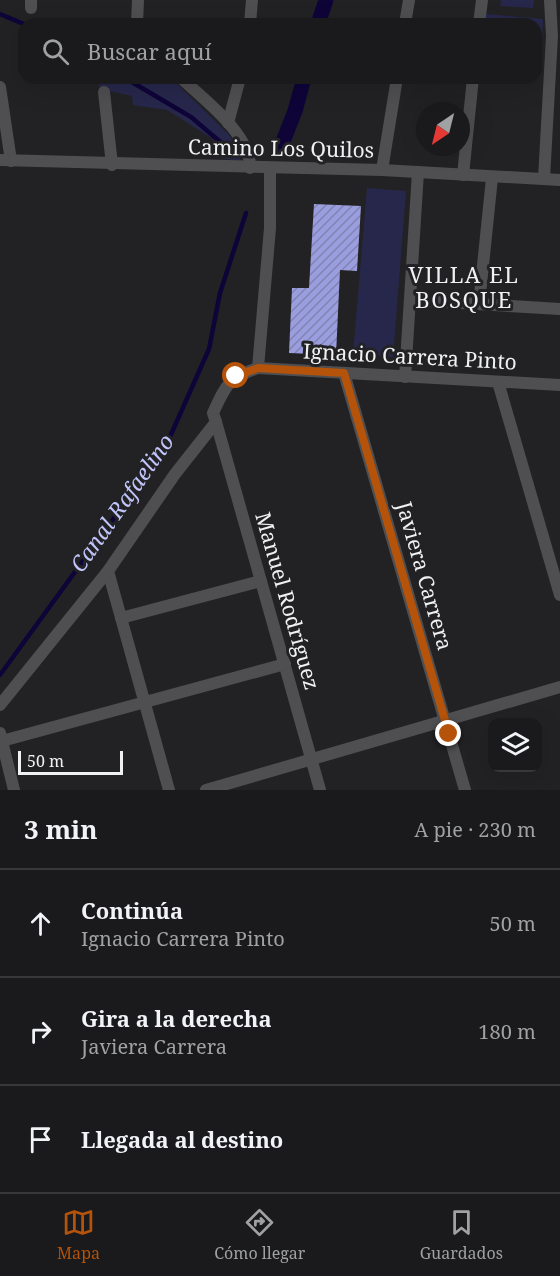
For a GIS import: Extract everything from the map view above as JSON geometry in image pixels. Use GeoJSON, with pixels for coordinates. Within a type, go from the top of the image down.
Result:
{"type":"FeatureCollection","features":[{"type":"Feature","properties":{"kind":"street"},"geometry":{"type":"LineString","coordinates":[[137,18],[138,0]]}},
{"type":"Feature","properties":{"kind":"street"},"geometry":{"type":"LineString","coordinates":[[250,18],[252,0]]}},
{"type":"Feature","properties":{"kind":"street"},"geometry":{"type":"LineString","coordinates":[[406,18],[409,0]]}},
{"type":"Feature","properties":{"kind":"street"},"geometry":{"type":"LineString","coordinates":[[480,18],[482,0]]}},
{"type":"Feature","properties":{"kind":"street"},"geometry":{"type":"LineString","coordinates":[[544,178],[552,36],[550,0]]}},
{"type":"Feature","properties":{"kind":"street"},"geometry":{"type":"LineString","coordinates":[[187,84],[228,123],[244,146],[250,159],[250,168]]}},
{"type":"Feature","properties":{"kind":"street"},"geometry":{"type":"LineString","coordinates":[[228,123],[238,84]]}},
{"type":"Feature","properties":{"kind":"street"},"geometry":{"type":"LineString","coordinates":[[382,170],[396,84]]}},
{"type":"Feature","properties":{"kind":"street"},"geometry":{"type":"LineString","coordinates":[[463,175],[472,84]]}},
{"type":"Feature","properties":{"kind":"street"},"geometry":{"type":"LineString","coordinates":[[0,87],[6,160]]}},
{"type":"Feature","properties":{"kind":"street"},"geometry":{"type":"LineString","coordinates":[[104,92],[112,165]]}},
{"type":"Feature","properties":{"kind":"street","name":"Camino Los Quilos"},"geometry":{"type":"LineString","coordinates":[[6,160],[112,165],[382,170],[492,178],[560,180]]}},
{"type":"Feature","properties":{"kind":"street"},"geometry":{"type":"LineString","coordinates":[[258,368],[270,228],[270,168]]}},
{"type":"Feature","properties":{"kind":"street"},"geometry":{"type":"LineString","coordinates":[[405,377],[418,172]]}},
{"type":"Feature","properties":{"kind":"street"},"geometry":{"type":"LineString","coordinates":[[479,304],[492,178]]}},
{"type":"Feature","properties":{"kind":"street"},"geometry":{"type":"LineString","coordinates":[[410,300],[560,309]]}},
{"type":"Feature","properties":{"kind":"street","name":"Ignacio Carrera Pinto"},"geometry":{"type":"LineString","coordinates":[[0,705],[108,571],[175,474],[216,422],[213,413],[225,389],[236,376],[258,368],[560,385]]}},
{"type":"Feature","properties":{"kind":"street","name":"Javiera Carrera"},"geometry":{"type":"LineString","coordinates":[[344,373],[465,790]]}},
{"type":"Feature","properties":{"kind":"street"},"geometry":{"type":"LineString","coordinates":[[498,382],[560,595]]}},
{"type":"Feature","properties":{"kind":"street","name":"Manuel Rodríguez"},"geometry":{"type":"LineString","coordinates":[[216,422],[320,790]]}},
{"type":"Feature","properties":{"kind":"street"},"geometry":{"type":"LineString","coordinates":[[108,571],[169,790]]}},
{"type":"Feature","properties":{"kind":"street"},"geometry":{"type":"LineString","coordinates":[[121,618],[261,581]]}},
{"type":"Feature","properties":{"kind":"street"},"geometry":{"type":"LineString","coordinates":[[14,790],[1,737],[145,703],[285,664]]}},
{"type":"Feature","properties":{"kind":"street"},"geometry":{"type":"LineString","coordinates":[[206,790],[560,687]]}},
{"type":"Feature","properties":{"kind":"shaded area"},"geometry":{"type":"Polygon","coordinates":[[[501,0],[534,0],[533,8],[500,6],[501,0]]]}},
{"type":"Feature","properties":{"kind":"shaded area"},"geometry":{"type":"Polygon","coordinates":[[[486,14],[532,18],[486,18],[486,14]]]}},
{"type":"Feature","properties":{"kind":"shaded area"},"geometry":{"type":"Polygon","coordinates":[[[99,84],[177,84],[228,134],[235,143],[241,161],[213,157],[213,139],[167,110],[133,105],[132,96],[100,89],[99,84]]]}},
{"type":"Feature","properties":{"kind":"shaded area"},"geometry":{"type":"Polygon","coordinates":[[[367,188],[406,191],[393,357],[353,354],[367,188]]]}},
{"type":"Feature","properties":{"kind":"building"},"geometry":{"type":"Polygon","coordinates":[[[314,204],[361,206],[357,271],[340,270],[336,355],[289,353],[292,288],[309,288],[314,204]]]}},
{"type":"Feature","properties":{"kind":"waterway","name":"Canal Rafaelino"},"geometry":{"type":"LineString","coordinates":[[320,18],[326,0]]}},
{"type":"Feature","properties":{"kind":"waterway"},"geometry":{"type":"LineString","coordinates":[[0,14],[18,22]]}},
{"type":"Feature","properties":{"kind":"waterway"},"geometry":{"type":"LineString","coordinates":[[135,84],[191,117],[231,151]]}},
{"type":"Feature","properties":{"kind":"waterway","name":"Canal Rafaelino"},"geometry":{"type":"LineString","coordinates":[[280,149],[295,111],[302,84]]}},
{"type":"Feature","properties":{"kind":"waterway","name":"Canal Rafaelino"},"geometry":{"type":"LineString","coordinates":[[0,675],[165,448],[209,349],[220,293],[246,213]]}},
{"type":"Feature","properties":{"kind":"district","name":"VILLA EL BOSQUE"},"geometry":{"type":"Point","coordinates":[464,288]}},
{"type":"Feature","properties":{"kind":"route"},"geometry":{"type":"LineString","coordinates":[[236,376],[258,368],[344,373],[449,734]]}}]}
